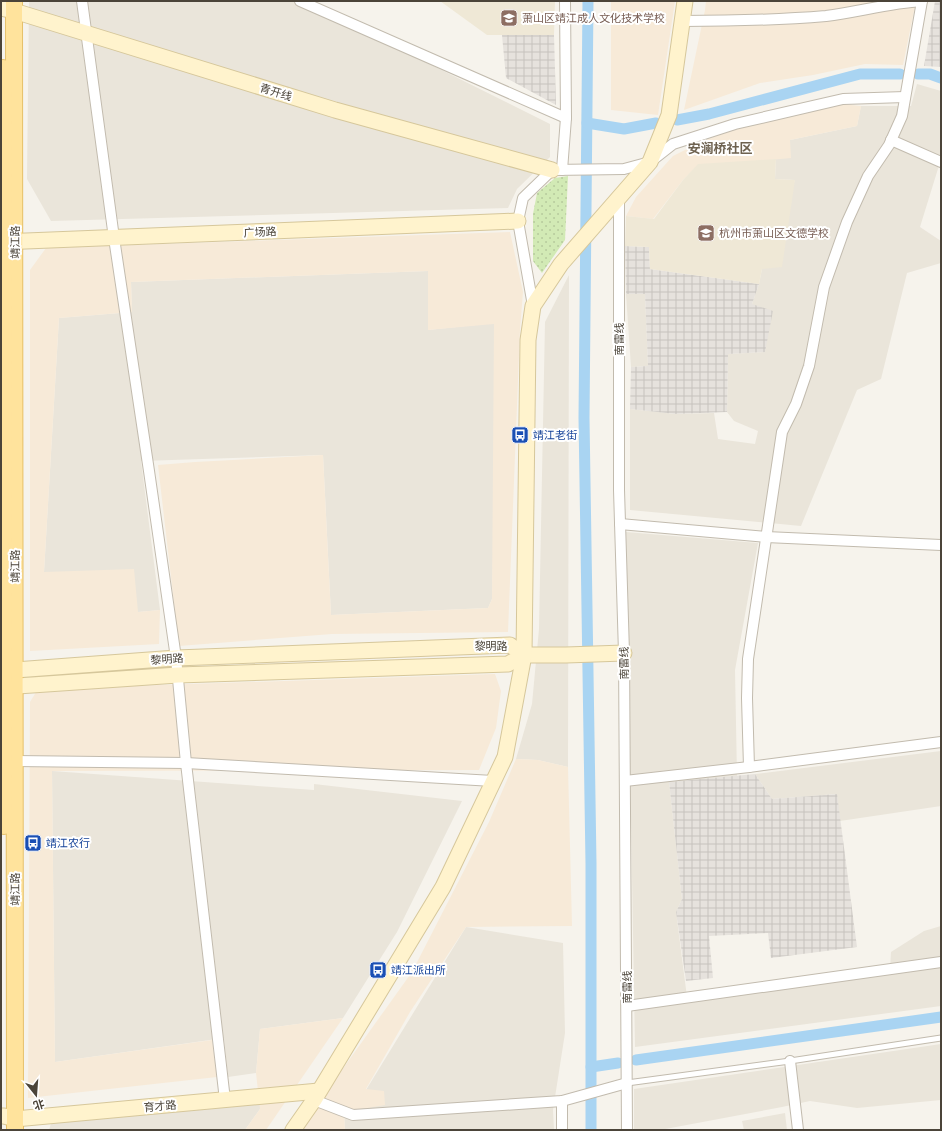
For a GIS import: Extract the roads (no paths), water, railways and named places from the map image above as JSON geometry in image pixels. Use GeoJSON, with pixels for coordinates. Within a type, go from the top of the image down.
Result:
{"type":"FeatureCollection","features":[{"type":"Feature","properties":{"kind":"main road","name":"靖江路"},"geometry":{"type":"LineString","coordinates":[[7,6],[6,687],[8,1122]]}},
{"type":"Feature","properties":{"kind":"street"},"geometry":{"type":"LineString","coordinates":[[82,1],[114,238],[176,658],[186,763],[225,1100]]}},
{"type":"Feature","properties":{"kind":"street"},"geometry":{"type":"LineString","coordinates":[[300,1],[566,118]]}},
{"type":"Feature","properties":{"kind":"street"},"geometry":{"type":"LineString","coordinates":[[561,170],[566,118],[565,1]]}},
{"type":"Feature","properties":{"kind":"street"},"geometry":{"type":"LineString","coordinates":[[650,162],[669,115],[685,1]]}},
{"type":"Feature","properties":{"kind":"street"},"geometry":{"type":"LineString","coordinates":[[682,21],[762,20],[827,16],[922,1],[902,116],[889,145],[868,176],[847,222],[824,287],[809,366],[796,404],[782,432],[748,659],[747,698],[749,767]]}},
{"type":"Feature","properties":{"kind":"street","name":"青开线"},"geometry":{"type":"LineString","coordinates":[[7,6],[86,33],[335,110],[561,170]]}},
{"type":"Feature","properties":{"kind":"street"},"geometry":{"type":"LineString","coordinates":[[533,306],[565,259],[619,196],[650,162],[673,144],[735,124],[843,99],[905,97]]}},
{"type":"Feature","properties":{"kind":"street"},"geometry":{"type":"LineString","coordinates":[[891,140],[941,162]]}},
{"type":"Feature","properties":{"kind":"street"},"geometry":{"type":"LineString","coordinates":[[293,1130],[316,1096],[443,887],[505,757],[524,655],[528,340],[533,306],[518,221],[523,198],[561,170],[624,169],[650,162]]}},
{"type":"Feature","properties":{"kind":"street","name":"南雷线"},"geometry":{"type":"LineString","coordinates":[[619,196],[620,524],[617,653],[625,781],[627,1130]]}},
{"type":"Feature","properties":{"kind":"street","name":"广场路"},"geometry":{"type":"LineString","coordinates":[[6,242],[518,221]]}},
{"type":"Feature","properties":{"kind":"street"},"geometry":{"type":"LineString","coordinates":[[620,524],[766,537],[941,545]]}},
{"type":"Feature","properties":{"kind":"street","name":"黎明路"},"geometry":{"type":"LineString","coordinates":[[6,670],[176,658],[510,645],[524,655],[508,664],[178,675],[6,687]]}},
{"type":"Feature","properties":{"kind":"street"},"geometry":{"type":"LineString","coordinates":[[524,655],[617,653]]}},
{"type":"Feature","properties":{"kind":"street"},"geometry":{"type":"LineString","coordinates":[[625,781],[749,767],[941,742]]}},
{"type":"Feature","properties":{"kind":"street"},"geometry":{"type":"LineString","coordinates":[[7,762],[186,763],[493,781]]}},
{"type":"Feature","properties":{"kind":"street"},"geometry":{"type":"LineString","coordinates":[[627,1006],[941,962]]}},
{"type":"Feature","properties":{"kind":"street"},"geometry":{"type":"LineString","coordinates":[[790,1061],[798,1130]]}},
{"type":"Feature","properties":{"kind":"street"},"geometry":{"type":"LineString","coordinates":[[316,1096],[353,1115],[566,1100],[627,1083]]}},
{"type":"Feature","properties":{"kind":"street","name":"育才路"},"geometry":{"type":"LineString","coordinates":[[8,1122],[225,1100],[316,1096]]}},
{"type":"Feature","properties":{"kind":"street"},"geometry":{"type":"LineString","coordinates":[[562,1130],[566,1100]]}},
{"type":"Feature","properties":{"kind":"lane"},"geometry":{"type":"LineString","coordinates":[[627,1083],[790,1061],[941,1038]]}},
{"type":"Feature","properties":{"kind":"waterway"},"geometry":{"type":"LineString","coordinates":[[588,1],[584,418],[591,863],[591,1130]]}},
{"type":"Feature","properties":{"kind":"waterway"},"geometry":{"type":"LineString","coordinates":[[677,120],[709,114],[860,74],[900,74]]}},
{"type":"Feature","properties":{"kind":"waterway"},"geometry":{"type":"LineString","coordinates":[[918,74],[930,74],[941,78]]}},
{"type":"Feature","properties":{"kind":"waterway"},"geometry":{"type":"LineString","coordinates":[[587,123],[624,129],[656,123]]}},
{"type":"Feature","properties":{"kind":"waterway"},"geometry":{"type":"LineString","coordinates":[[636,1060],[941,1017]]}},
{"type":"Feature","properties":{"kind":"waterway"},"geometry":{"type":"LineString","coordinates":[[591,1067],[618,1063]]}},
{"type":"Feature","properties":{"kind":"place","name":"萧山区靖江成人文化技术学校"},"geometry":{"type":"Point","coordinates":[509,18]}},
{"type":"Feature","properties":{"kind":"place","name":"杭州市萧山区文德学校"},"geometry":{"type":"Point","coordinates":[706,233]}},
{"type":"Feature","properties":{"kind":"place","name":"靖江老街"},"geometry":{"type":"Point","coordinates":[520,435]}},
{"type":"Feature","properties":{"kind":"place","name":"靖江农行"},"geometry":{"type":"Point","coordinates":[33,843]}},
{"type":"Feature","properties":{"kind":"place","name":"靖江派出所"},"geometry":{"type":"Point","coordinates":[378,970]}},
{"type":"Feature","properties":{"kind":"district","name":"安澜桥社区"},"geometry":{"type":"Point","coordinates":[720,148]}}]}
